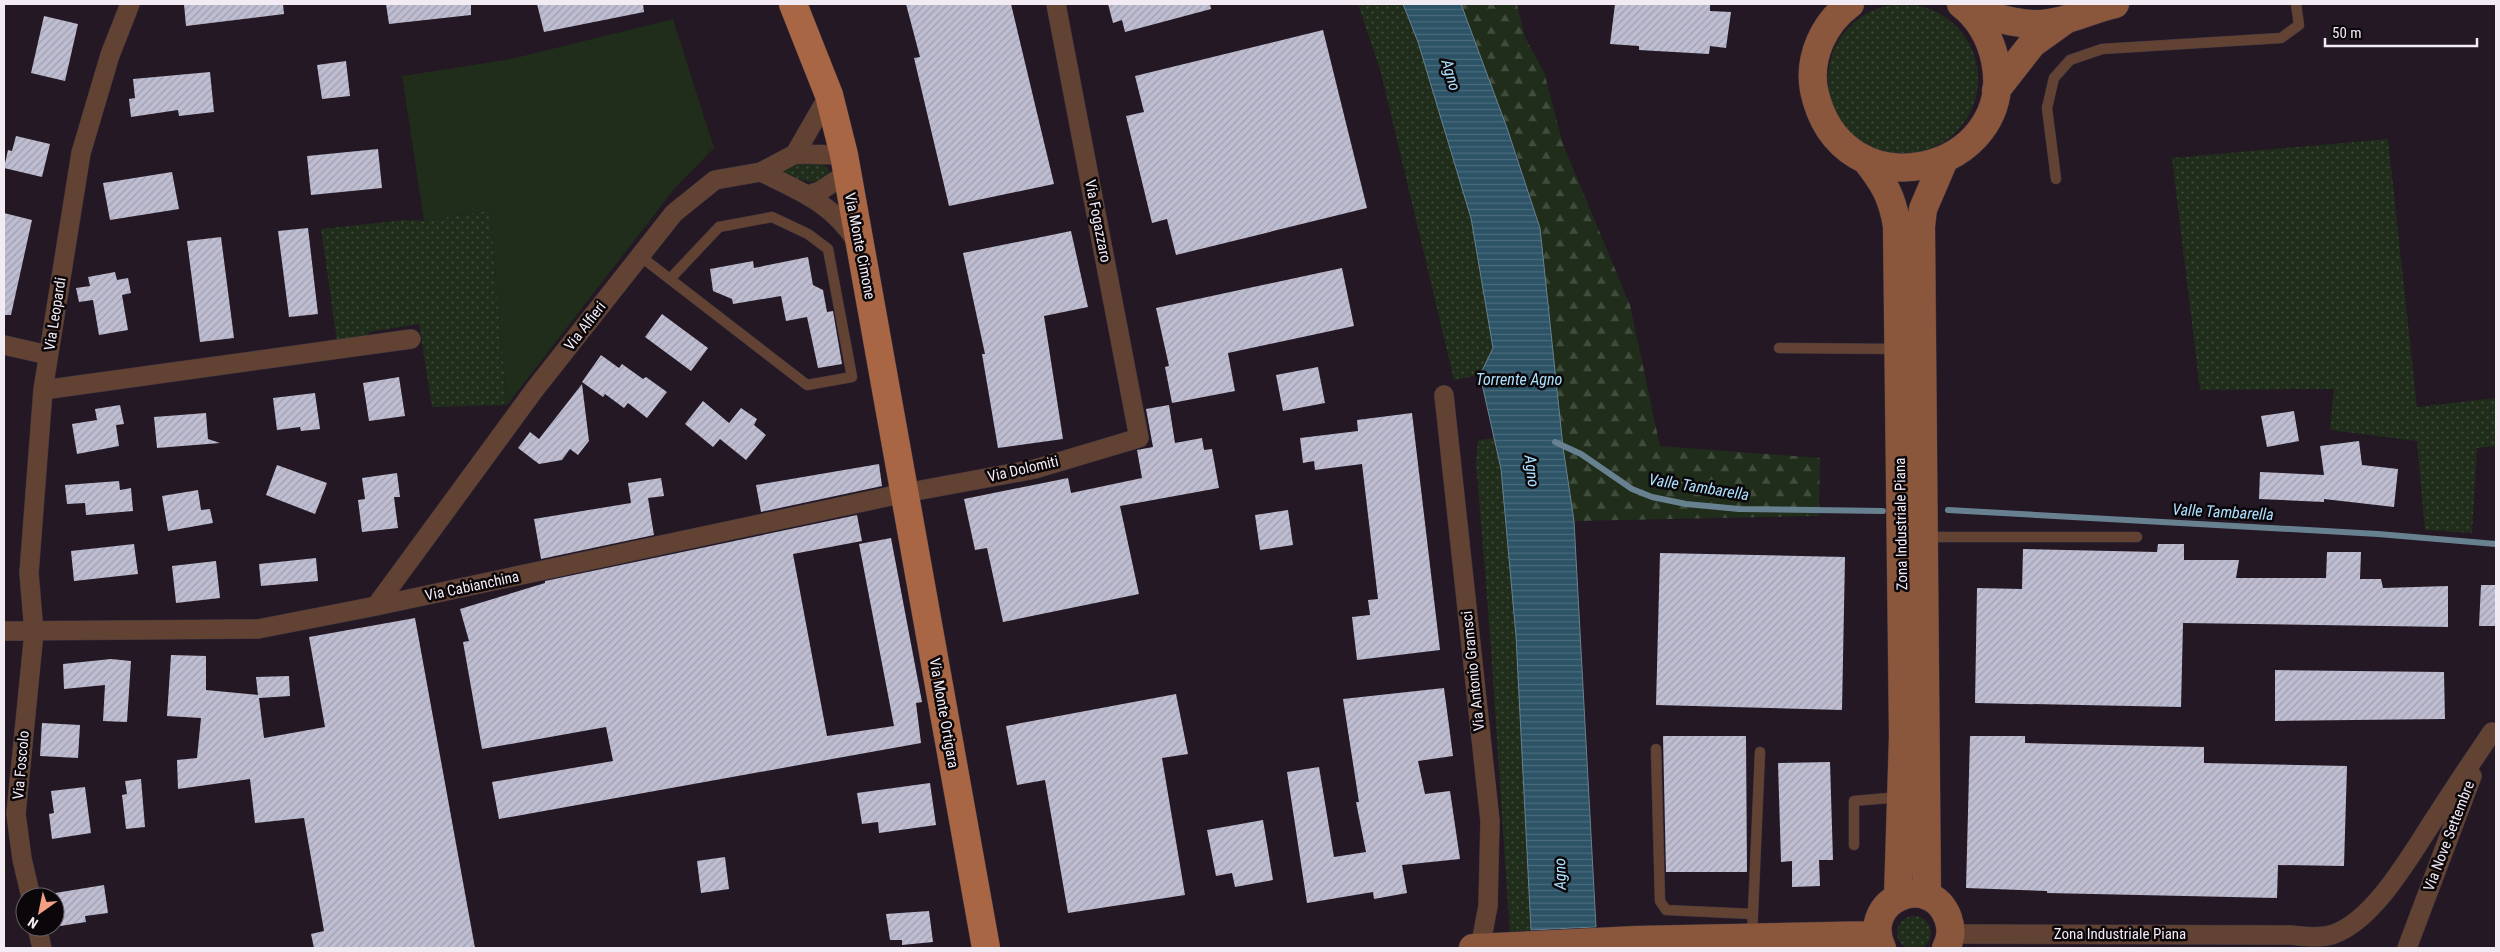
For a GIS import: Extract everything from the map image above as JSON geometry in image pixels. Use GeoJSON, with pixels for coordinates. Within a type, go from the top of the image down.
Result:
{"type":"FeatureCollection","features":[{"type":"Feature","properties":{"kind":"main road","name":"Via Monte Cimone"},"geometry":{"type":"LineString","coordinates":[[793,4],[829,95],[862,250],[905,494]]}},
{"type":"Feature","properties":{"kind":"main road"},"geometry":{"type":"LineString","coordinates":[[1819,4],[1822,36]]}},
{"type":"Feature","properties":{"kind":"main road","name":"Zona Industriale Piana"},"geometry":{"type":"LineString","coordinates":[[1850,4],[1837,13],[1822,36],[1814,60],[1813,83],[1818,107],[1829,128],[1845,146],[1866,160],[1892,168],[1918,168],[1944,160],[1963,148],[1979,132],[1990,112],[1996,90],[1997,69],[1993,48],[1984,28],[1966,8]]}},
{"type":"Feature","properties":{"kind":"main road"},"geometry":{"type":"LineString","coordinates":[[1966,8],[2001,20],[2036,24],[2065,20],[2115,4]]}},
{"type":"Feature","properties":{"kind":"main road"},"geometry":{"type":"LineString","coordinates":[[1996,90],[2032,44],[2065,20]]}},
{"type":"Feature","properties":{"kind":"main road","name":"Zona Industriale Piana"},"geometry":{"type":"LineString","coordinates":[[1866,160],[1886,186],[1894,207],[1897,226],[1903,736],[1898,897]]}},
{"type":"Feature","properties":{"kind":"main road","name":"Zona Industriale Piana"},"geometry":{"type":"LineString","coordinates":[[1944,160],[1923,209],[1921,226],[1927,896],[1938,902],[1946,912],[1948,941]]}},
{"type":"Feature","properties":{"kind":"main road","name":"Via Monte Ortigara"},"geometry":{"type":"LineString","coordinates":[[905,494],[990,943]]}},
{"type":"Feature","properties":{"kind":"main road"},"geometry":{"type":"LineString","coordinates":[[1486,948],[1636,940],[1752,926],[1880,941],[1881,914],[1888,904],[1898,897],[1907,894],[1927,896]]}},
{"type":"Feature","properties":{"kind":"street","name":"Via Leopardi"},"geometry":{"type":"LineString","coordinates":[[34,632],[29,573],[43,390],[48,355],[81,152],[110,55],[130,4]]}},
{"type":"Feature","properties":{"kind":"street","name":"Via Fogazzaro"},"geometry":{"type":"LineString","coordinates":[[1056,4],[1139,438]]}},
{"type":"Feature","properties":{"kind":"street"},"geometry":{"type":"LineString","coordinates":[[829,95],[795,154],[845,165]]}},
{"type":"Feature","properties":{"kind":"street","name":"Via Alfieri"},"geometry":{"type":"LineString","coordinates":[[376,606],[535,389],[674,212],[715,180],[761,172],[795,154]]}},
{"type":"Feature","properties":{"kind":"street"},"geometry":{"type":"LineString","coordinates":[[808,195],[820,191],[845,165]]}},
{"type":"Feature","properties":{"kind":"street"},"geometry":{"type":"LineString","coordinates":[[761,172],[821,202],[850,231],[862,250]]}},
{"type":"Feature","properties":{"kind":"street"},"geometry":{"type":"LineString","coordinates":[[43,390],[411,339]]}},
{"type":"Feature","properties":{"kind":"street"},"geometry":{"type":"LineString","coordinates":[[4,344],[48,355]]}},
{"type":"Feature","properties":{"kind":"street","name":"Via Antonio Gramsci"},"geometry":{"type":"LineString","coordinates":[[1444,395],[1490,821],[1486,948]]}},
{"type":"Feature","properties":{"kind":"street","name":"Via Dolomiti"},"geometry":{"type":"LineString","coordinates":[[905,494],[1035,469],[1139,438]]}},
{"type":"Feature","properties":{"kind":"street","name":"Via Cabianchina"},"geometry":{"type":"LineString","coordinates":[[4,631],[258,629],[376,606],[905,494]]}},
{"type":"Feature","properties":{"kind":"street","name":"Via Foscolo"},"geometry":{"type":"LineString","coordinates":[[29,887],[22,859],[16,814],[34,632]]}},
{"type":"Feature","properties":{"kind":"street","name":"Zona Industriale Piana"},"geometry":{"type":"LineString","coordinates":[[1948,941],[2289,935],[2323,937],[2335,934],[2351,925],[2379,898],[2400,873],[2494,729]]}},
{"type":"Feature","properties":{"kind":"street","name":"Via Nove Settembre"},"geometry":{"type":"LineString","coordinates":[[2407,948],[2469,783],[2494,729]]}},
{"type":"Feature","properties":{"kind":"street","name":"Zona Industriale Piana"},"geometry":{"type":"LineString","coordinates":[[2289,935],[2316,948]]}},
{"type":"Feature","properties":{"kind":"lane"},"geometry":{"type":"LineString","coordinates":[[2056,179],[2047,108],[2054,78],[2070,60],[2102,50],[2281,38],[2299,25],[2296,4]]}},
{"type":"Feature","properties":{"kind":"lane"},"geometry":{"type":"LineString","coordinates":[[640,256],[807,385],[852,377],[828,249],[808,234],[772,217],[719,227],[670,279]]}},
{"type":"Feature","properties":{"kind":"lane"},"geometry":{"type":"LineString","coordinates":[[1779,348],[1898,349]]}},
{"type":"Feature","properties":{"kind":"lane"},"geometry":{"type":"LineString","coordinates":[[1923,537],[2137,537]]}},
{"type":"Feature","properties":{"kind":"lane"},"geometry":{"type":"LineString","coordinates":[[1656,749],[1660,901],[1666,910],[1752,926],[1760,752]]}},
{"type":"Feature","properties":{"kind":"lane"},"geometry":{"type":"LineString","coordinates":[[1854,845],[1854,801],[1901,797]]}},
{"type":"Feature","properties":{"kind":"green space"},"geometry":{"type":"Polygon","coordinates":[[[1358,4],[1403,4],[1418,42],[1471,218],[1493,349],[1480,375],[1454,380],[1381,73],[1358,4]]]}},
{"type":"Feature","properties":{"kind":"green space"},"geometry":{"type":"Polygon","coordinates":[[[1461,4],[1517,4],[1525,37],[1544,72],[1563,144],[1630,305],[1660,446],[1820,458],[1819,516],[1574,521],[1563,447],[1540,228],[1518,158],[1461,4]]]}},
{"type":"Feature","properties":{"kind":"green space"},"geometry":{"type":"Polygon","coordinates":[[[1903,4],[1932,10],[1956,26],[1972,50],[1978,79],[1972,108],[1956,132],[1932,148],[1903,154],[1874,148],[1850,132],[1834,108],[1828,79],[1834,50],[1850,26],[1874,10],[1903,4]]]}},
{"type":"Feature","properties":{"kind":"green space"},"geometry":{"type":"Polygon","coordinates":[[[673,19],[714,148],[675,188],[507,405],[490,210],[424,221],[402,76],[511,59],[673,19]]]}},
{"type":"Feature","properties":{"kind":"green space"},"geometry":{"type":"Polygon","coordinates":[[[2388,139],[2417,407],[2496,398],[2496,446],[2477,448],[2472,533],[2425,530],[2417,441],[2330,430],[2334,389],[2200,390],[2172,158],[2388,139]]]}},
{"type":"Feature","properties":{"kind":"green space"},"geometry":{"type":"Polygon","coordinates":[[[809,161],[823,164],[831,175],[825,179],[812,182],[780,172],[789,165],[809,161]]]}},
{"type":"Feature","properties":{"kind":"green space"},"geometry":{"type":"Polygon","coordinates":[[[490,210],[507,405],[432,407],[419,324],[369,332],[366,343],[338,348],[321,229],[404,220],[424,221],[490,210]]]}},
{"type":"Feature","properties":{"kind":"green space"},"geometry":{"type":"Polygon","coordinates":[[[1494,438],[1501,469],[1516,636],[1531,930],[1510,935],[1490,635],[1476,462],[1478,440],[1494,438]]]}},
{"type":"Feature","properties":{"kind":"green space"},"geometry":{"type":"Polygon","coordinates":[[[1914,916],[1926,921],[1931,933],[1926,945],[1914,950],[1902,945],[1897,933],[1902,921],[1914,916]]]}},
{"type":"Feature","properties":{"kind":"water","name":"Torrente Agno"},"geometry":{"type":"Polygon","coordinates":[[[1403,4],[1461,4],[1507,128],[1540,228],[1563,447],[1574,521],[1596,927],[1531,930],[1516,636],[1501,469],[1480,375],[1493,348],[1471,218],[1418,42],[1403,4]]]}},
{"type":"Feature","properties":{"kind":"building"},"geometry":{"type":"Polygon","coordinates":[[[184,4],[283,4],[284,14],[186,26],[184,4]]]}},
{"type":"Feature","properties":{"kind":"building"},"geometry":{"type":"Polygon","coordinates":[[[386,4],[471,4],[471,15],[389,24],[386,4]]]}},
{"type":"Feature","properties":{"kind":"building"},"geometry":{"type":"Polygon","coordinates":[[[537,4],[643,4],[644,12],[544,32],[537,4]]]}},
{"type":"Feature","properties":{"kind":"building"},"geometry":{"type":"Polygon","coordinates":[[[906,4],[1011,4],[1054,184],[949,206],[914,58],[920,57],[906,4]]]}},
{"type":"Feature","properties":{"kind":"building"},"geometry":{"type":"Polygon","coordinates":[[[1108,4],[1210,4],[1211,9],[1125,32],[1122,20],[1113,23],[1108,4]]]}},
{"type":"Feature","properties":{"kind":"building"},"geometry":{"type":"Polygon","coordinates":[[[1615,4],[1710,4],[1710,11],[1731,12],[1726,48],[1710,46],[1709,54],[1639,50],[1639,46],[1610,44],[1615,4]]]}},
{"type":"Feature","properties":{"kind":"building"},"geometry":{"type":"Polygon","coordinates":[[[44,16],[78,24],[65,81],[31,73],[44,16]]]}},
{"type":"Feature","properties":{"kind":"building"},"geometry":{"type":"Polygon","coordinates":[[[1323,30],[1367,208],[1176,255],[1167,219],[1152,223],[1126,116],[1144,112],[1135,76],[1323,30]]]}},
{"type":"Feature","properties":{"kind":"building"},"geometry":{"type":"Polygon","coordinates":[[[346,61],[350,96],[322,99],[317,65],[346,61]]]}},
{"type":"Feature","properties":{"kind":"building"},"geometry":{"type":"Polygon","coordinates":[[[210,72],[214,112],[179,116],[178,110],[131,117],[129,99],[135,98],[133,79],[210,72]]]}},
{"type":"Feature","properties":{"kind":"building"},"geometry":{"type":"Polygon","coordinates":[[[16,136],[50,144],[42,177],[4,168],[8,150],[12,151],[16,136]]]}},
{"type":"Feature","properties":{"kind":"building"},"geometry":{"type":"Polygon","coordinates":[[[378,149],[382,188],[311,195],[307,156],[378,149]]]}},
{"type":"Feature","properties":{"kind":"building"},"geometry":{"type":"Polygon","coordinates":[[[172,172],[179,209],[110,220],[103,183],[172,172]]]}},
{"type":"Feature","properties":{"kind":"building"},"geometry":{"type":"Polygon","coordinates":[[[4,213],[32,220],[11,315],[4,315],[4,213]]]}},
{"type":"Feature","properties":{"kind":"building"},"geometry":{"type":"Polygon","coordinates":[[[308,228],[318,314],[289,317],[278,231],[308,228]]]}},
{"type":"Feature","properties":{"kind":"building"},"geometry":{"type":"Polygon","coordinates":[[[1071,231],[1088,307],[1044,316],[1063,439],[998,448],[982,354],[985,354],[963,253],[1071,231]]]}},
{"type":"Feature","properties":{"kind":"building"},"geometry":{"type":"Polygon","coordinates":[[[221,237],[234,338],[200,342],[187,241],[221,237]]]}},
{"type":"Feature","properties":{"kind":"building"},"geometry":{"type":"Polygon","coordinates":[[[808,257],[813,285],[823,290],[827,312],[833,311],[842,364],[818,368],[807,317],[786,321],[781,296],[733,304],[732,299],[713,291],[710,269],[753,261],[754,268],[808,257]]]}},
{"type":"Feature","properties":{"kind":"building"},"geometry":{"type":"Polygon","coordinates":[[[1342,268],[1354,326],[1228,353],[1235,391],[1172,403],[1165,367],[1169,366],[1156,308],[1342,268]]]}},
{"type":"Feature","properties":{"kind":"building"},"geometry":{"type":"Polygon","coordinates":[[[115,272],[117,280],[128,278],[131,293],[122,295],[128,330],[99,335],[93,300],[79,302],[76,288],[90,286],[88,277],[115,272]]]}},
{"type":"Feature","properties":{"kind":"building"},"geometry":{"type":"Polygon","coordinates":[[[662,314],[708,348],[691,371],[645,337],[662,314]]]}},
{"type":"Feature","properties":{"kind":"building"},"geometry":{"type":"Polygon","coordinates":[[[601,355],[619,368],[622,364],[643,379],[646,377],[667,392],[647,418],[628,403],[624,408],[605,394],[603,397],[582,382],[601,355]]]}},
{"type":"Feature","properties":{"kind":"building"},"geometry":{"type":"Polygon","coordinates":[[[1318,367],[1325,403],[1283,411],[1276,375],[1318,367]]]}},
{"type":"Feature","properties":{"kind":"building"},"geometry":{"type":"Polygon","coordinates":[[[399,377],[405,416],[369,421],[363,383],[399,377]]]}},
{"type":"Feature","properties":{"kind":"building"},"geometry":{"type":"Polygon","coordinates":[[[582,384],[589,441],[578,455],[570,449],[562,460],[539,464],[518,448],[530,432],[539,439],[582,384]]]}},
{"type":"Feature","properties":{"kind":"building"},"geometry":{"type":"Polygon","coordinates":[[[315,393],[320,429],[301,431],[300,427],[277,430],[273,398],[315,393]]]}},
{"type":"Feature","properties":{"kind":"building"},"geometry":{"type":"Polygon","coordinates":[[[703,401],[729,423],[741,408],[757,419],[754,425],[766,435],[746,460],[720,439],[713,447],[685,424],[703,401]]]}},
{"type":"Feature","properties":{"kind":"building"},"geometry":{"type":"Polygon","coordinates":[[[120,405],[124,424],[116,425],[119,446],[77,454],[72,424],[97,420],[95,409],[120,405]]]}},
{"type":"Feature","properties":{"kind":"building"},"geometry":{"type":"Polygon","coordinates":[[[1169,405],[1175,443],[1202,438],[1204,450],[1212,449],[1219,488],[1120,506],[1139,594],[1003,622],[987,548],[975,550],[964,499],[1068,478],[1071,493],[1142,478],[1137,450],[1153,447],[1146,409],[1169,405]]]}},
{"type":"Feature","properties":{"kind":"building"},"geometry":{"type":"Polygon","coordinates":[[[2294,411],[2299,441],[2267,447],[2261,416],[2294,411]]]}},
{"type":"Feature","properties":{"kind":"building"},"geometry":{"type":"Polygon","coordinates":[[[206,413],[208,439],[220,443],[157,448],[154,417],[206,413]]]}},
{"type":"Feature","properties":{"kind":"building"},"geometry":{"type":"Polygon","coordinates":[[[1412,413],[1440,650],[1357,660],[1352,617],[1370,615],[1368,600],[1378,599],[1362,464],[1315,470],[1314,461],[1303,463],[1300,438],[1358,431],[1357,420],[1412,413]]]}},
{"type":"Feature","properties":{"kind":"building"},"geometry":{"type":"Polygon","coordinates":[[[2359,441],[2362,465],[2398,469],[2394,507],[2324,499],[2324,502],[2259,499],[2260,472],[2324,475],[2320,446],[2359,441]]]}},
{"type":"Feature","properties":{"kind":"building"},"geometry":{"type":"Polygon","coordinates":[[[879,464],[882,486],[761,512],[756,485],[879,464]]]}},
{"type":"Feature","properties":{"kind":"building"},"geometry":{"type":"Polygon","coordinates":[[[277,465],[327,483],[315,514],[266,495],[277,465]]]}},
{"type":"Feature","properties":{"kind":"building"},"geometry":{"type":"Polygon","coordinates":[[[397,473],[400,497],[394,497],[398,528],[362,532],[358,500],[365,499],[362,478],[397,473]]]}},
{"type":"Feature","properties":{"kind":"building"},"geometry":{"type":"Polygon","coordinates":[[[661,478],[664,496],[648,498],[654,535],[541,559],[534,519],[631,503],[628,483],[661,478]]]}},
{"type":"Feature","properties":{"kind":"building"},"geometry":{"type":"Polygon","coordinates":[[[119,481],[120,490],[131,488],[133,511],[86,515],[85,503],[67,504],[65,485],[119,481]]]}},
{"type":"Feature","properties":{"kind":"building"},"geometry":{"type":"Polygon","coordinates":[[[198,490],[201,510],[210,509],[213,523],[168,531],[162,496],[198,490]]]}},
{"type":"Feature","properties":{"kind":"building"},"geometry":{"type":"Polygon","coordinates":[[[1288,510],[1293,545],[1260,550],[1255,515],[1288,510]]]}},
{"type":"Feature","properties":{"kind":"building"},"geometry":{"type":"Polygon","coordinates":[[[857,515],[862,541],[793,554],[827,736],[894,726],[859,544],[891,538],[922,702],[916,703],[921,743],[499,819],[492,782],[613,761],[606,727],[482,749],[463,642],[469,641],[460,609],[545,583],[545,581],[857,515]]]}},
{"type":"Feature","properties":{"kind":"building"},"geometry":{"type":"Polygon","coordinates":[[[134,544],[138,574],[74,581],[71,551],[134,544]]]}},
{"type":"Feature","properties":{"kind":"building"},"geometry":{"type":"Polygon","coordinates":[[[2158,544],[2184,544],[2184,560],[2239,560],[2236,578],[2326,578],[2327,552],[2361,552],[2360,579],[2381,579],[2383,588],[2448,586],[2448,627],[2183,623],[2181,707],[1975,703],[1977,588],[2022,589],[2023,549],[2157,552],[2158,544]]]}},
{"type":"Feature","properties":{"kind":"building"},"geometry":{"type":"Polygon","coordinates":[[[1660,553],[1845,557],[1842,710],[1656,705],[1660,553]]]}},
{"type":"Feature","properties":{"kind":"building"},"geometry":{"type":"Polygon","coordinates":[[[316,558],[318,581],[261,586],[259,564],[316,558]]]}},
{"type":"Feature","properties":{"kind":"building"},"geometry":{"type":"Polygon","coordinates":[[[216,561],[220,598],[176,603],[172,566],[216,561]]]}},
{"type":"Feature","properties":{"kind":"building"},"geometry":{"type":"Polygon","coordinates":[[[2481,585],[2496,585],[2496,626],[2479,626],[2481,585]]]}},
{"type":"Feature","properties":{"kind":"building"},"geometry":{"type":"Polygon","coordinates":[[[415,618],[475,948],[314,948],[311,934],[324,931],[304,818],[255,823],[250,779],[178,789],[177,760],[197,758],[201,718],[167,716],[171,655],[206,656],[206,690],[258,695],[256,677],[289,676],[290,696],[259,698],[264,738],[325,727],[309,637],[415,618]]]}},
{"type":"Feature","properties":{"kind":"building"},"geometry":{"type":"Polygon","coordinates":[[[111,659],[131,661],[127,722],[103,721],[105,685],[64,689],[63,664],[111,659]]]}},
{"type":"Feature","properties":{"kind":"building"},"geometry":{"type":"Polygon","coordinates":[[[2275,670],[2444,672],[2445,719],[2275,721],[2275,670]]]}},
{"type":"Feature","properties":{"kind":"building"},"geometry":{"type":"Polygon","coordinates":[[[1444,688],[1453,756],[1418,761],[1425,794],[1450,791],[1460,859],[1402,865],[1407,893],[1374,899],[1373,892],[1307,903],[1287,772],[1319,767],[1334,857],[1366,852],[1356,802],[1359,802],[1343,699],[1444,688]]]}},
{"type":"Feature","properties":{"kind":"building"},"geometry":{"type":"Polygon","coordinates":[[[1176,694],[1188,754],[1162,758],[1185,895],[1068,913],[1045,780],[1017,785],[1006,726],[1176,694]]]}},
{"type":"Feature","properties":{"kind":"building"},"geometry":{"type":"Polygon","coordinates":[[[42,723],[80,725],[78,758],[40,756],[42,723]]]}},
{"type":"Feature","properties":{"kind":"building"},"geometry":{"type":"Polygon","coordinates":[[[1663,736],[1746,736],[1747,872],[1666,872],[1663,736]]]}},
{"type":"Feature","properties":{"kind":"building"},"geometry":{"type":"Polygon","coordinates":[[[1970,736],[2025,736],[2025,743],[2204,747],[2204,763],[2347,766],[2344,866],[2278,865],[2277,898],[2047,893],[2047,891],[1966,888],[1970,736]]]}},
{"type":"Feature","properties":{"kind":"building"},"geometry":{"type":"Polygon","coordinates":[[[1830,762],[1833,860],[1819,860],[1820,886],[1792,887],[1792,861],[1781,862],[1778,763],[1830,762]]]}},
{"type":"Feature","properties":{"kind":"building"},"geometry":{"type":"Polygon","coordinates":[[[141,779],[145,827],[126,829],[122,795],[127,794],[125,781],[141,779]]]}},
{"type":"Feature","properties":{"kind":"building"},"geometry":{"type":"Polygon","coordinates":[[[930,783],[936,825],[879,833],[878,822],[862,824],[857,793],[930,783]]]}},
{"type":"Feature","properties":{"kind":"building"},"geometry":{"type":"Polygon","coordinates":[[[85,787],[91,833],[52,839],[49,814],[54,813],[51,791],[85,787]]]}},
{"type":"Feature","properties":{"kind":"building"},"geometry":{"type":"Polygon","coordinates":[[[1263,820],[1273,880],[1235,887],[1232,873],[1216,876],[1207,830],[1263,820]]]}},
{"type":"Feature","properties":{"kind":"building"},"geometry":{"type":"Polygon","coordinates":[[[725,857],[729,889],[701,893],[697,861],[725,857]]]}},
{"type":"Feature","properties":{"kind":"building"},"geometry":{"type":"Polygon","coordinates":[[[104,885],[108,913],[85,916],[86,922],[65,925],[65,891],[104,885]]]}},
{"type":"Feature","properties":{"kind":"building"},"geometry":{"type":"Polygon","coordinates":[[[929,911],[933,942],[902,945],[902,940],[890,940],[886,914],[929,911]]]}},
{"type":"Feature","properties":{"kind":"waterway","name":"Valle Tambarella"},"geometry":{"type":"LineString","coordinates":[[1555,442],[1581,454],[1632,489],[1652,497],[1686,504],[1739,509],[1883,511]]}},
{"type":"Feature","properties":{"kind":"waterway","name":"Valle Tambarella"},"geometry":{"type":"LineString","coordinates":[[1948,510],[2378,534],[2496,544]]}},
{"type":"Feature","properties":{"kind":"water label","name":"Agno"},"geometry":{"type":"Point","coordinates":[1451,75]}},
{"type":"Feature","properties":{"kind":"water label","name":"Agno"},"geometry":{"type":"Point","coordinates":[1532,471]}},
{"type":"Feature","properties":{"kind":"water label","name":"Agno"},"geometry":{"type":"Point","coordinates":[1560,874]}}]}
